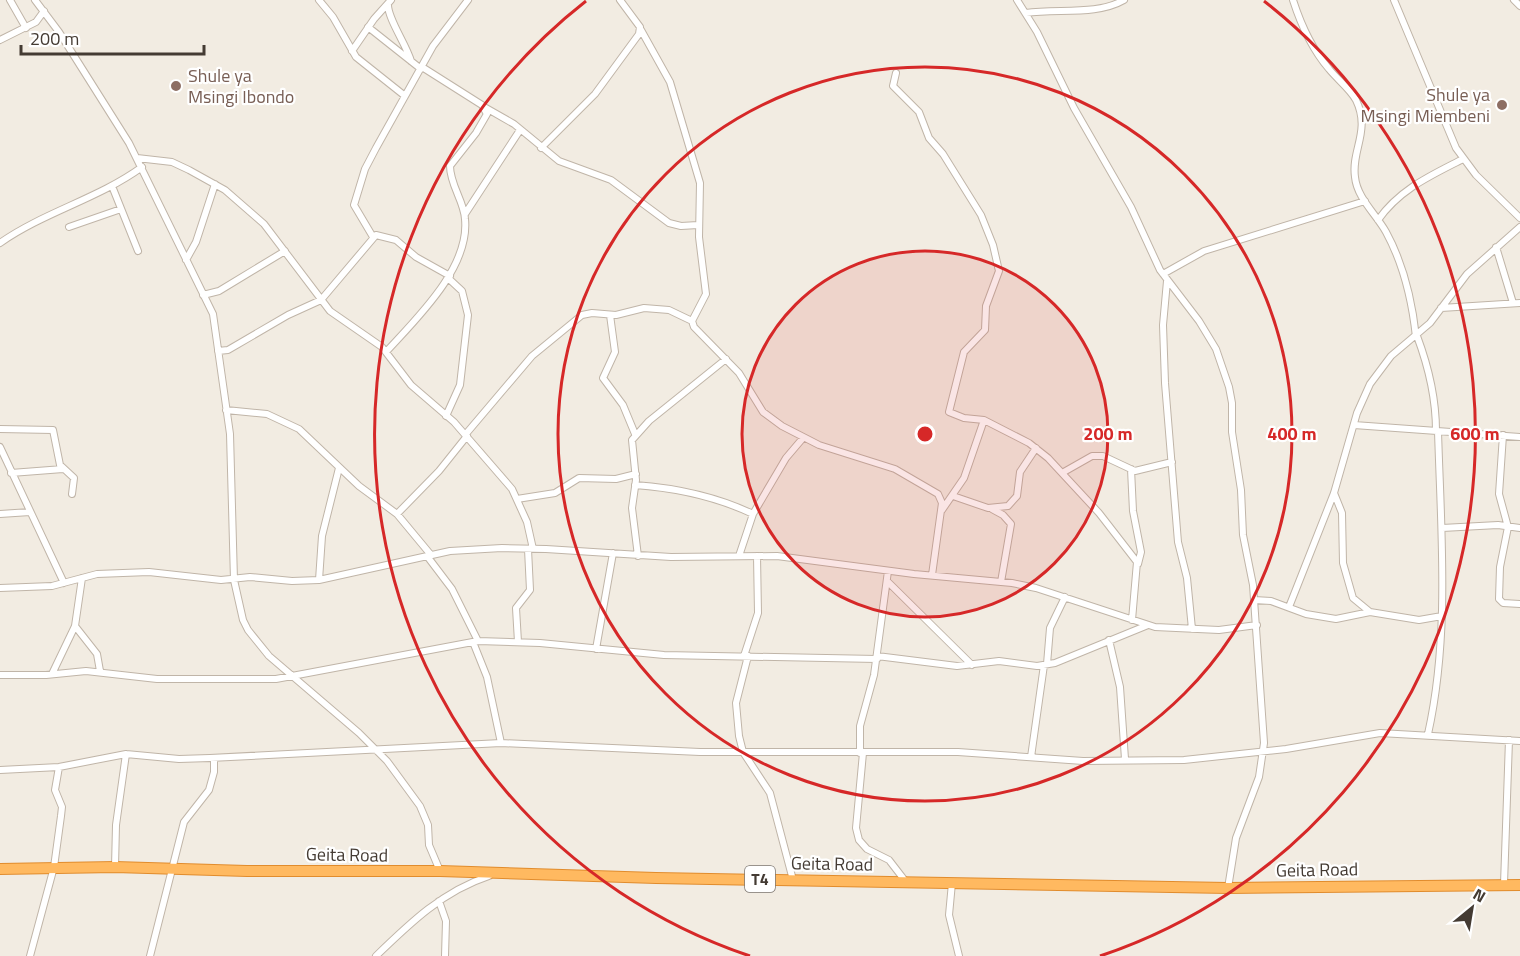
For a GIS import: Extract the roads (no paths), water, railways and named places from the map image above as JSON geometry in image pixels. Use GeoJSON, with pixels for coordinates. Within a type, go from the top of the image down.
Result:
{"type":"FeatureCollection","features":[{"type":"Feature","properties":{"kind":"highway","name":"Geita Road"},"geometry":{"type":"LineString","coordinates":[[0,869],[116,867],[436,873],[440,871],[492,874],[1228,888],[1520,885]]}},
{"type":"Feature","properties":{"kind":"street"},"geometry":{"type":"LineString","coordinates":[[10,0],[26,28]]}},
{"type":"Feature","properties":{"kind":"street"},"geometry":{"type":"LineString","coordinates":[[35,0],[137,158],[213,314],[230,434],[234,580],[248,630],[269,656],[295,676],[376,750],[420,806],[428,825],[429,845],[440,871]]}},
{"type":"Feature","properties":{"kind":"street"},"geometry":{"type":"LineString","coordinates":[[320,0],[333,16],[356,57],[405,96]]}},
{"type":"Feature","properties":{"kind":"street"},"geometry":{"type":"LineString","coordinates":[[373,237],[355,209],[355,201],[365,169],[445,28],[468,0]]}},
{"type":"Feature","properties":{"kind":"street"},"geometry":{"type":"LineString","coordinates":[[620,0],[641,30],[670,82],[700,183],[698,225],[706,294],[692,321]]}},
{"type":"Feature","properties":{"kind":"street"},"geometry":{"type":"LineString","coordinates":[[1017,0],[1026,13],[1074,108],[1131,207],[1162,274],[1199,321],[1216,349],[1229,387],[1232,403],[1232,432],[1241,490],[1243,536],[1257,625],[1263,752],[1259,777],[1236,838],[1228,888]]}},
{"type":"Feature","properties":{"kind":"street"},"geometry":{"type":"LineString","coordinates":[[1026,13],[1050,9],[1110,7],[1124,0]]}},
{"type":"Feature","properties":{"kind":"street"},"geometry":{"type":"LineString","coordinates":[[1293,0],[1318,54],[1358,105],[1362,137],[1354,165],[1354,178],[1398,257],[1408,288],[1416,337],[1429,368],[1437,431],[1442,528],[1442,616],[1438,691],[1428,734]]}},
{"type":"Feature","properties":{"kind":"street"},"geometry":{"type":"LineString","coordinates":[[1394,0],[1463,159],[1520,218]]}},
{"type":"Feature","properties":{"kind":"street"},"geometry":{"type":"LineString","coordinates":[[1514,0],[1520,6]]}},
{"type":"Feature","properties":{"kind":"street"},"geometry":{"type":"LineString","coordinates":[[352,51],[389,2]]}},
{"type":"Feature","properties":{"kind":"street"},"geometry":{"type":"LineString","coordinates":[[389,2],[388,12],[405,43],[411,61]]}},
{"type":"Feature","properties":{"kind":"street"},"geometry":{"type":"LineString","coordinates":[[0,40],[36,22],[44,11]]}},
{"type":"Feature","properties":{"kind":"street"},"geometry":{"type":"LineString","coordinates":[[368,27],[421,68],[485,108],[502,115],[559,161],[611,180],[669,223],[681,226],[698,225]]}},
{"type":"Feature","properties":{"kind":"street"},"geometry":{"type":"LineString","coordinates":[[541,148],[595,94],[641,30]]}},
{"type":"Feature","properties":{"kind":"street"},"geometry":{"type":"LineString","coordinates":[[896,73],[892,86],[919,112],[929,138],[943,154],[981,215],[999,261],[998,277],[986,306],[985,330],[964,352],[948,407],[949,412],[956,416],[984,420],[1036,448],[1062,472],[1133,555],[1137,569]]}},
{"type":"Feature","properties":{"kind":"street"},"geometry":{"type":"LineString","coordinates":[[386,352],[449,277],[461,252],[466,231],[465,214],[450,166],[482,125],[487,114],[485,108]]}},
{"type":"Feature","properties":{"kind":"street"},"geometry":{"type":"LineString","coordinates":[[465,214],[520,129]]}},
{"type":"Feature","properties":{"kind":"street"},"geometry":{"type":"LineString","coordinates":[[137,158],[172,162],[215,184],[264,224],[321,300],[343,321],[371,337],[424,398],[466,436],[512,489],[531,549],[531,584],[527,594],[516,608],[518,642]]}},
{"type":"Feature","properties":{"kind":"street"},"geometry":{"type":"LineString","coordinates":[[1378,220],[1399,194],[1463,159]]}},
{"type":"Feature","properties":{"kind":"street"},"geometry":{"type":"LineString","coordinates":[[0,243],[35,222],[112,186],[142,167]]}},
{"type":"Feature","properties":{"kind":"street"},"geometry":{"type":"LineString","coordinates":[[186,260],[196,242],[215,184]]}},
{"type":"Feature","properties":{"kind":"street"},"geometry":{"type":"LineString","coordinates":[[112,186],[138,251]]}},
{"type":"Feature","properties":{"kind":"street"},"geometry":{"type":"LineString","coordinates":[[1162,274],[1204,251],[1365,201]]}},
{"type":"Feature","properties":{"kind":"street"},"geometry":{"type":"LineString","coordinates":[[69,227],[122,208]]}},
{"type":"Feature","properties":{"kind":"street"},"geometry":{"type":"LineString","coordinates":[[1289,607],[1334,494],[1366,392],[1391,356],[1416,337],[1441,309],[1467,274],[1520,227]]}},
{"type":"Feature","properties":{"kind":"street"},"geometry":{"type":"LineString","coordinates":[[218,351],[228,350],[288,315],[321,300],[373,237],[382,235],[396,240],[416,257],[449,277],[462,291],[468,315],[460,385],[446,416]]}},
{"type":"Feature","properties":{"kind":"street"},"geometry":{"type":"LineString","coordinates":[[1441,309],[1516,303],[1496,247]]}},
{"type":"Feature","properties":{"kind":"street"},"geometry":{"type":"LineString","coordinates":[[203,295],[219,291],[285,251]]}},
{"type":"Feature","properties":{"kind":"street"},"geometry":{"type":"LineString","coordinates":[[1167,280],[1164,303],[1164,348],[1172,462],[1178,542],[1187,578],[1192,629]]}},
{"type":"Feature","properties":{"kind":"street"},"geometry":{"type":"LineString","coordinates":[[397,514],[446,463],[466,436],[542,348],[582,315],[592,313],[610,315],[644,308],[669,310],[692,321],[699,334],[726,359],[744,380],[763,412],[803,438],[835,451],[858,456],[895,469],[930,487],[941,498],[932,575]]}},
{"type":"Feature","properties":{"kind":"street"},"geometry":{"type":"LineString","coordinates":[[610,315],[615,352],[603,378],[623,405],[635,434]]}},
{"type":"Feature","properties":{"kind":"street"},"geometry":{"type":"LineString","coordinates":[[639,556],[632,508],[636,474],[630,446],[635,434],[726,359]]}},
{"type":"Feature","properties":{"kind":"street"},"geometry":{"type":"LineString","coordinates":[[226,410],[267,414],[299,429],[339,468],[397,514],[452,589],[476,642],[490,687],[501,743]]}},
{"type":"Feature","properties":{"kind":"street"},"geometry":{"type":"LineString","coordinates":[[939,513],[953,496],[973,456],[984,420]]}},
{"type":"Feature","properties":{"kind":"street"},"geometry":{"type":"LineString","coordinates":[[1354,425],[1520,437]]}},
{"type":"Feature","properties":{"kind":"street"},"geometry":{"type":"LineString","coordinates":[[0,429],[53,430],[58,459],[63,469],[74,478],[72,494]]}},
{"type":"Feature","properties":{"kind":"street"},"geometry":{"type":"LineString","coordinates":[[1503,435],[1500,494],[1508,527],[1500,567],[1499,599],[1503,603],[1520,604]]}},
{"type":"Feature","properties":{"kind":"street"},"geometry":{"type":"LineString","coordinates":[[739,556],[753,514],[786,458],[803,438]]}},
{"type":"Feature","properties":{"kind":"street"},"geometry":{"type":"LineString","coordinates":[[0,448],[64,583]]}},
{"type":"Feature","properties":{"kind":"street"},"geometry":{"type":"LineString","coordinates":[[988,508],[1001,508],[1014,501],[1020,472],[1036,448]]}},
{"type":"Feature","properties":{"kind":"street"},"geometry":{"type":"LineString","coordinates":[[1062,472],[1092,456],[1103,456],[1131,470],[1149,469],[1172,462]]}},
{"type":"Feature","properties":{"kind":"street"},"geometry":{"type":"LineString","coordinates":[[319,580],[322,537],[339,468]]}},
{"type":"Feature","properties":{"kind":"street"},"geometry":{"type":"LineString","coordinates":[[11,473],[63,469]]}},
{"type":"Feature","properties":{"kind":"street"},"geometry":{"type":"LineString","coordinates":[[1131,470],[1133,511],[1141,552],[1132,620]]}},
{"type":"Feature","properties":{"kind":"street"},"geometry":{"type":"LineString","coordinates":[[517,499],[555,493],[579,478],[616,479],[636,474]]}},
{"type":"Feature","properties":{"kind":"street"},"geometry":{"type":"LineString","coordinates":[[635,485],[683,490],[714,498],[753,514]]}},
{"type":"Feature","properties":{"kind":"street"},"geometry":{"type":"LineString","coordinates":[[1334,494],[1342,513],[1344,570],[1351,584],[1353,598],[1370,612]]}},
{"type":"Feature","properties":{"kind":"street"},"geometry":{"type":"LineString","coordinates":[[953,496],[1003,515],[1011,524],[1001,582]]}},
{"type":"Feature","properties":{"kind":"street"},"geometry":{"type":"LineString","coordinates":[[0,514],[30,512]]}},
{"type":"Feature","properties":{"kind":"street"},"geometry":{"type":"LineString","coordinates":[[1442,528],[1520,528]]}},
{"type":"Feature","properties":{"kind":"street"},"geometry":{"type":"LineString","coordinates":[[0,588],[64,583],[97,574],[166,572],[234,580],[250,577],[292,581],[319,580],[429,555],[472,549],[531,549],[639,556],[757,556],[798,559],[1036,588],[1148,625],[1219,630],[1257,625]]}},
{"type":"Feature","properties":{"kind":"street"},"geometry":{"type":"LineString","coordinates":[[596,649],[612,553]]}},
{"type":"Feature","properties":{"kind":"street"},"geometry":{"type":"LineString","coordinates":[[757,556],[758,613],[736,703],[743,752],[770,793],[793,880]]}},
{"type":"Feature","properties":{"kind":"street"},"geometry":{"type":"LineString","coordinates":[[888,571],[877,657],[863,711],[856,828],[859,840],[867,849],[889,860],[906,882]]}},
{"type":"Feature","properties":{"kind":"street"},"geometry":{"type":"LineString","coordinates":[[52,674],[75,626],[82,578]]}},
{"type":"Feature","properties":{"kind":"street"},"geometry":{"type":"LineString","coordinates":[[887,581],[972,665]]}},
{"type":"Feature","properties":{"kind":"street"},"geometry":{"type":"LineString","coordinates":[[1031,757],[1050,628],[1065,597]]}},
{"type":"Feature","properties":{"kind":"street"},"geometry":{"type":"LineString","coordinates":[[1254,600],[1271,601],[1306,614],[1336,619],[1370,612],[1419,620],[1442,616]]}},
{"type":"Feature","properties":{"kind":"street"},"geometry":{"type":"LineString","coordinates":[[0,675],[100,671],[157,679],[295,676],[476,642],[518,642],[664,655],[877,657],[937,664],[972,665],[999,661],[1022,666],[1046,664],[1148,625]]}},
{"type":"Feature","properties":{"kind":"street"},"geometry":{"type":"LineString","coordinates":[[75,626],[97,654],[100,671]]}},
{"type":"Feature","properties":{"kind":"street"},"geometry":{"type":"LineString","coordinates":[[1109,640],[1120,687],[1125,759]]}},
{"type":"Feature","properties":{"kind":"street"},"geometry":{"type":"LineString","coordinates":[[0,770],[59,767],[126,754],[179,759],[214,758],[501,743],[743,752],[958,752],[1083,761],[1184,760],[1263,752],[1380,733],[1520,741]]}},
{"type":"Feature","properties":{"kind":"street"},"geometry":{"type":"LineString","coordinates":[[1504,884],[1509,740]]}},
{"type":"Feature","properties":{"kind":"street"},"geometry":{"type":"LineString","coordinates":[[116,867],[116,825],[126,754]]}},
{"type":"Feature","properties":{"kind":"street"},"geometry":{"type":"LineString","coordinates":[[150,956],[187,816],[204,799],[213,780],[214,758]]}},
{"type":"Feature","properties":{"kind":"street"},"geometry":{"type":"LineString","coordinates":[[30,956],[54,867],[62,807],[55,790],[59,767]]}},
{"type":"Feature","properties":{"kind":"street"},"geometry":{"type":"LineString","coordinates":[[376,956],[460,885],[492,874]]}},
{"type":"Feature","properties":{"kind":"street"},"geometry":{"type":"LineString","coordinates":[[952,883],[949,915],[959,956]]}},
{"type":"Feature","properties":{"kind":"street"},"geometry":{"type":"LineString","coordinates":[[439,901],[446,921],[446,956]]}},
{"type":"Feature","properties":{"kind":"place","name":"Shule ya Msingi Ibondo"},"geometry":{"type":"Point","coordinates":[176,86]}},
{"type":"Feature","properties":{"kind":"place","name":"Shule ya Msingi Miembeni"},"geometry":{"type":"Point","coordinates":[1502,105]}}]}
